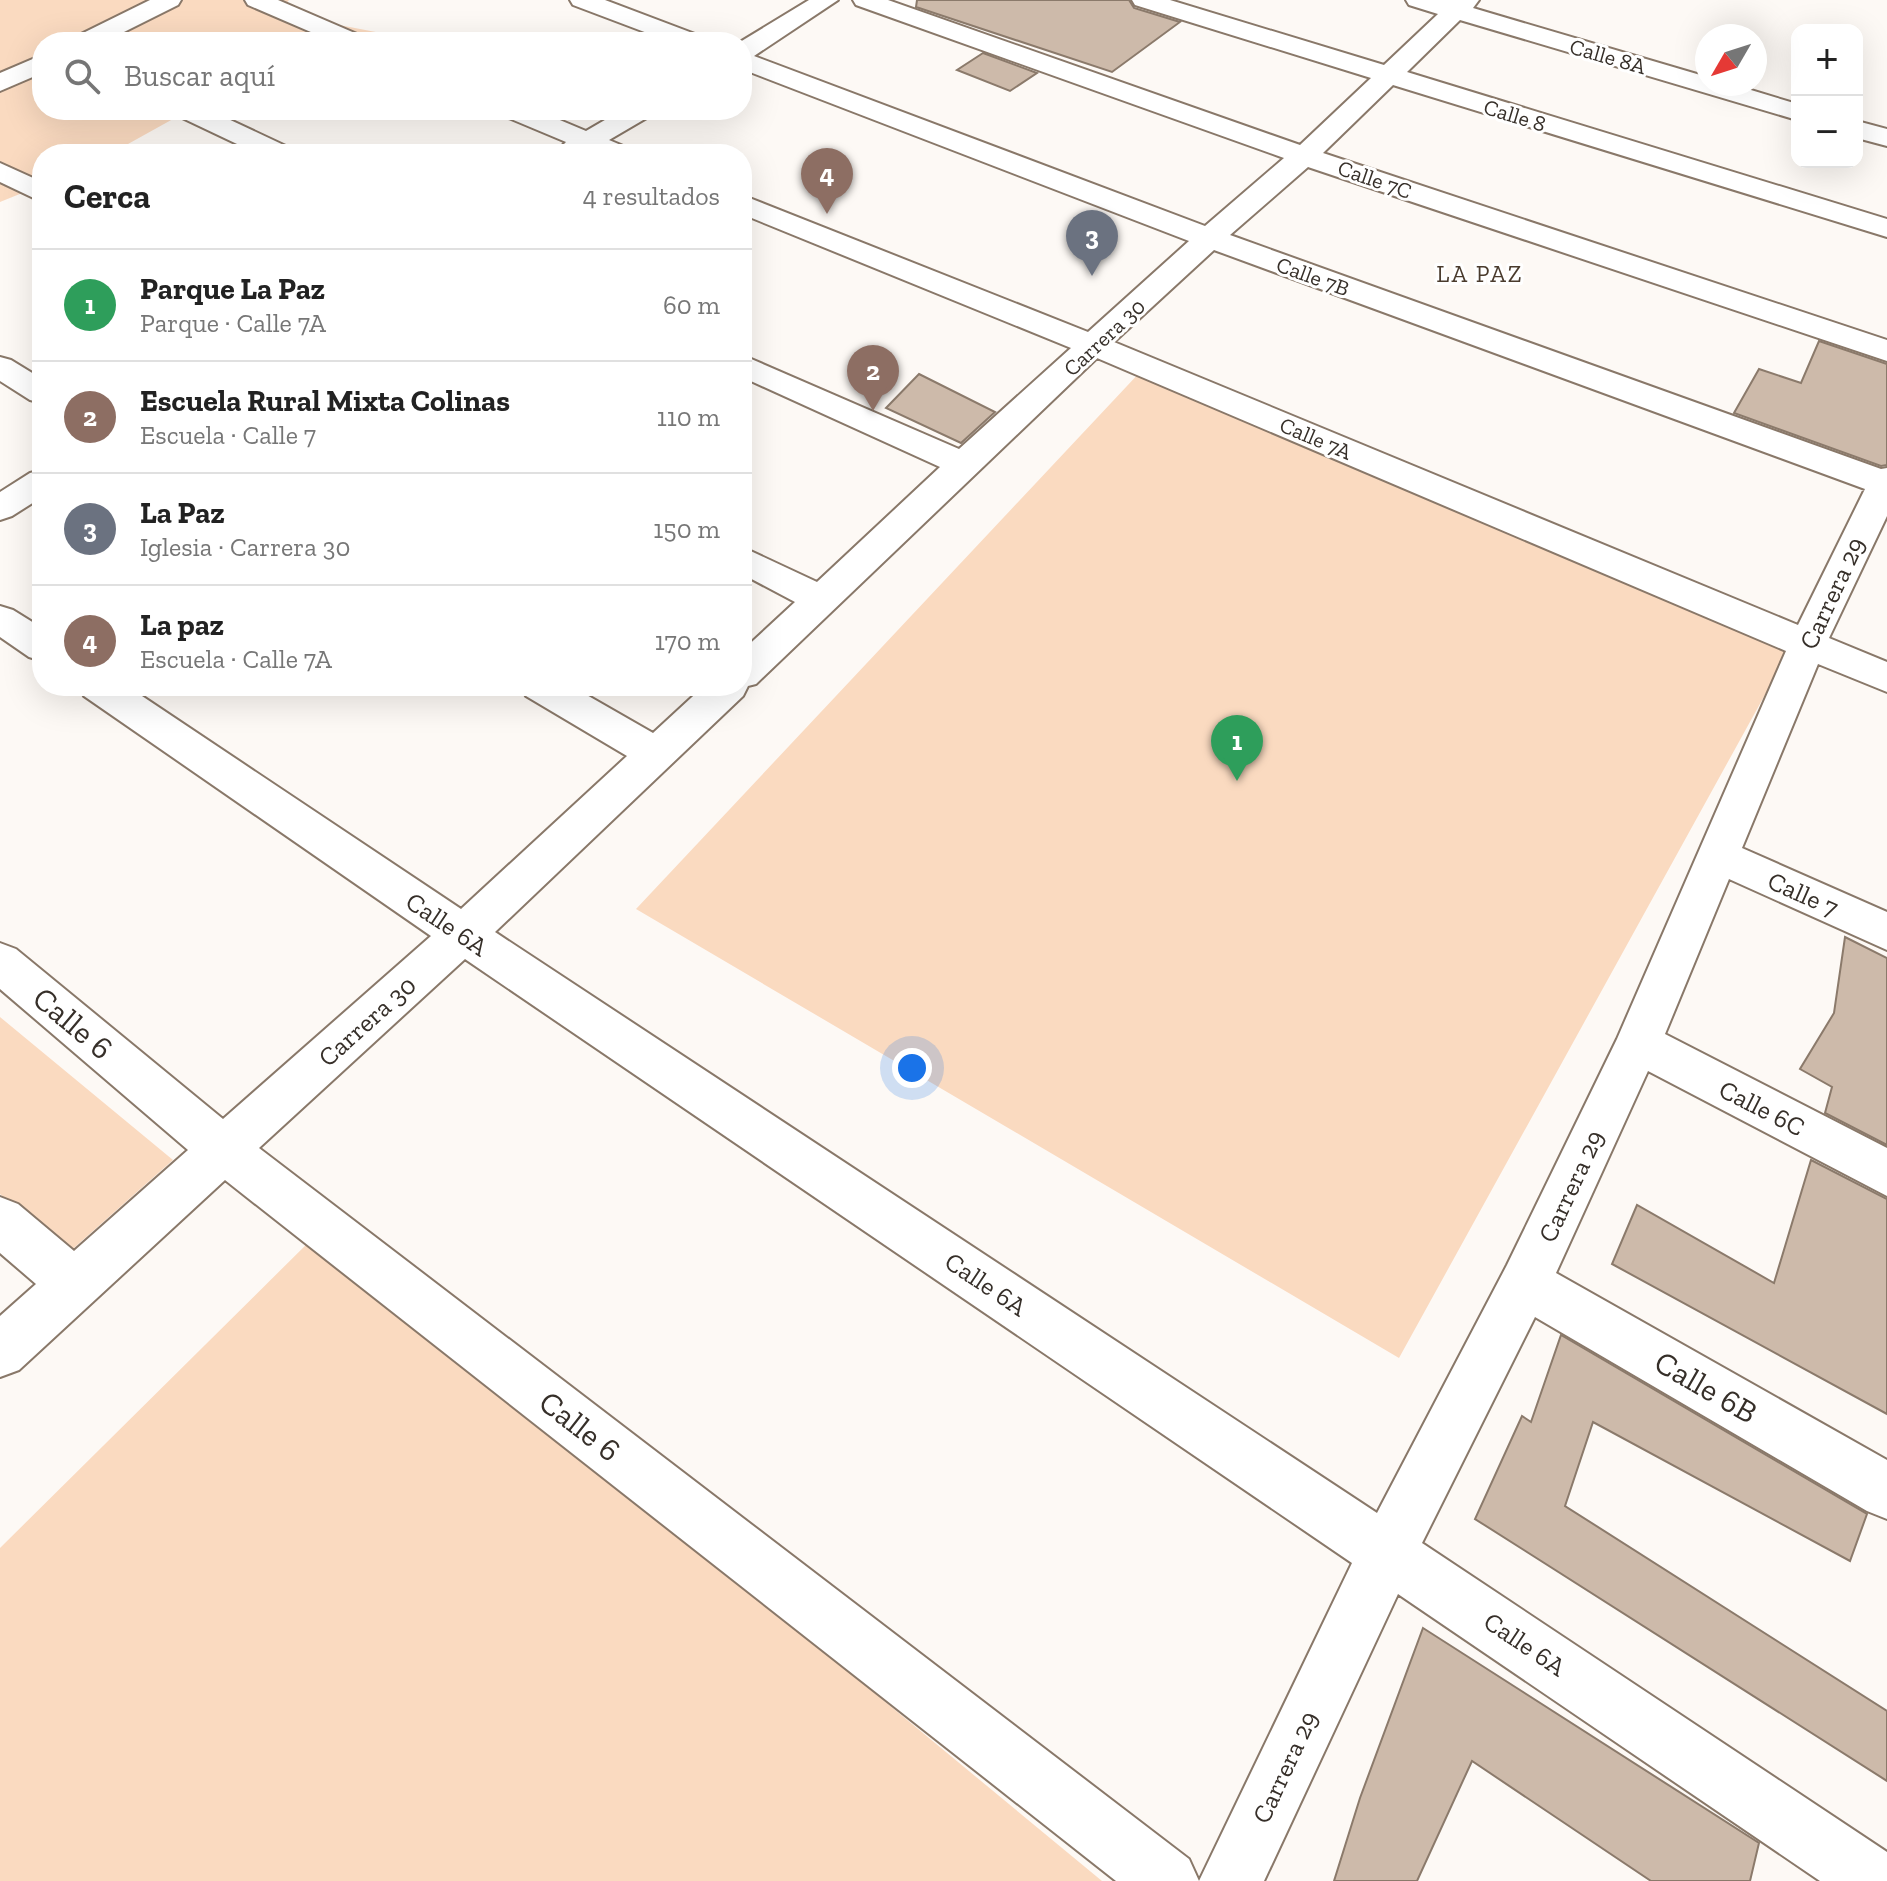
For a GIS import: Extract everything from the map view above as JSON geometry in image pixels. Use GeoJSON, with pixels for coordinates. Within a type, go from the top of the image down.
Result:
{"type":"FeatureCollection","features":[{"type":"Feature","properties":{"kind":"street"},"geometry":{"type":"LineString","coordinates":[[104,32],[169,0]]}},
{"type":"Feature","properties":{"kind":"street"},"geometry":{"type":"LineString","coordinates":[[257,0],[332,32]]}},
{"type":"Feature","properties":{"kind":"street"},"geometry":{"type":"LineString","coordinates":[[582,0],[667,32]]}},
{"type":"Feature","properties":{"kind":"street"},"geometry":{"type":"LineString","coordinates":[[752,46],[826,0]]}},
{"type":"Feature","properties":{"kind":"street","name":"Calle 7C"},"geometry":{"type":"LineString","coordinates":[[865,0],[1304,156],[1887,351]]}},
{"type":"Feature","properties":{"kind":"street","name":"Calle 8"},"geometry":{"type":"LineString","coordinates":[[1144,0],[1887,228]]}},
{"type":"Feature","properties":{"kind":"street","name":"Calle 8A"},"geometry":{"type":"LineString","coordinates":[[1418,0],[1461,5],[1791,110]]}},
{"type":"Feature","properties":{"kind":"street","name":"Carrera 30"},"geometry":{"type":"LineString","coordinates":[[752,665],[963,464],[1095,346],[1209,238],[1304,156],[1461,5]]}},
{"type":"Feature","properties":{"kind":"street","name":"Calle 7B"},"geometry":{"type":"LineString","coordinates":[[752,64],[1209,238],[1886,482]]}},
{"type":"Feature","properties":{"kind":"street"},"geometry":{"type":"LineString","coordinates":[[0,83],[32,68]]}},
{"type":"Feature","properties":{"kind":"street"},"geometry":{"type":"LineString","coordinates":[[208,120],[259,144]]}},
{"type":"Feature","properties":{"kind":"street"},"geometry":{"type":"LineString","coordinates":[[530,120],[570,144]]}},
{"type":"Feature","properties":{"kind":"street"},"geometry":{"type":"LineString","coordinates":[[584,144],[624,120]]}},
{"type":"Feature","properties":{"kind":"street"},"geometry":{"type":"LineString","coordinates":[[1863,131],[1887,138]]}},
{"type":"Feature","properties":{"kind":"street"},"geometry":{"type":"LineString","coordinates":[[0,171],[32,188]]}},
{"type":"Feature","properties":{"kind":"street","name":"Calle 7A"},"geometry":{"type":"LineString","coordinates":[[752,208],[1095,346],[1887,678]]}},
{"type":"Feature","properties":{"kind":"street"},"geometry":{"type":"LineString","coordinates":[[0,367],[32,387]]}},
{"type":"Feature","properties":{"kind":"street"},"geometry":{"type":"LineString","coordinates":[[752,369],[963,464]]}},
{"type":"Feature","properties":{"kind":"street","name":"Carrera 29"},"geometry":{"type":"LineString","coordinates":[[1231,1881],[1388,1551],[1525,1283],[1638,1043],[1807,645],[1886,482]]}},
{"type":"Feature","properties":{"kind":"street"},"geometry":{"type":"LineString","coordinates":[[0,508],[32,487]]}},
{"type":"Feature","properties":{"kind":"street"},"geometry":{"type":"LineString","coordinates":[[752,564],[822,600]]}},
{"type":"Feature","properties":{"kind":"street"},"geometry":{"type":"LineString","coordinates":[[0,619],[32,640]]}},
{"type":"Feature","properties":{"kind":"street","name":"Calle 6A"},"geometry":{"type":"LineString","coordinates":[[113,696],[462,935],[1388,1551],[1875,1881]]}},
{"type":"Feature","properties":{"kind":"street"},"geometry":{"type":"LineString","coordinates":[[557,696],[656,754]]}},
{"type":"Feature","properties":{"kind":"street","name":"Carrera 30"},"geometry":{"type":"LineString","coordinates":[[0,1351],[462,935],[718,696]]}},
{"type":"Feature","properties":{"kind":"street","name":"Calle 7"},"geometry":{"type":"LineString","coordinates":[[1719,856],[1887,932]]}},
{"type":"Feature","properties":{"kind":"street","name":"Calle 6"},"geometry":{"type":"LineString","coordinates":[[0,962],[224,1150],[1167,1881]]}},
{"type":"Feature","properties":{"kind":"street","name":"Calle 6C"},"geometry":{"type":"LineString","coordinates":[[1638,1043],[1887,1173]]}},
{"type":"Feature","properties":{"kind":"street"},"geometry":{"type":"LineString","coordinates":[[0,1221],[75,1285]]}},
{"type":"Feature","properties":{"kind":"street","name":"Calle 6B"},"geometry":{"type":"LineString","coordinates":[[1525,1283],[1887,1491]]}},
{"type":"Feature","properties":{"kind":"shaded area"},"geometry":{"type":"Polygon","coordinates":[[[0,0],[289,0],[284,6],[318,21],[376,32],[32,32],[32,120],[171,120],[128,144],[32,144],[32,189],[0,202],[0,0]]]}},
{"type":"Feature","properties":{"kind":"shaded area"},"geometry":{"type":"Polygon","coordinates":[[[1142,370],[1788,653],[1399,1358],[636,909],[1142,370]]]}},
{"type":"Feature","properties":{"kind":"shaded area"},"geometry":{"type":"Polygon","coordinates":[[[0,1017],[173,1160],[66,1255],[0,1194],[0,1017]]]}},
{"type":"Feature","properties":{"kind":"shaded area"},"geometry":{"type":"Polygon","coordinates":[[[318,1233],[1102,1881],[0,1881],[0,1548],[318,1233]]]}},
{"type":"Feature","properties":{"kind":"building"},"geometry":{"type":"Polygon","coordinates":[[[917,0],[1129,0],[1134,8],[1180,22],[1112,72],[916,7],[917,0]]]}},
{"type":"Feature","properties":{"kind":"building"},"geometry":{"type":"Polygon","coordinates":[[[983,53],[1037,73],[1010,91],[957,70],[983,53]]]}},
{"type":"Feature","properties":{"kind":"building"},"geometry":{"type":"Polygon","coordinates":[[[1819,341],[1887,364],[1887,465],[1881,466],[1734,413],[1759,369],[1801,383],[1819,341]]]}},
{"type":"Feature","properties":{"kind":"building"},"geometry":{"type":"Polygon","coordinates":[[[919,374],[995,412],[961,443],[886,408],[919,374]]]}},
{"type":"Feature","properties":{"kind":"building"},"geometry":{"type":"Polygon","coordinates":[[[1845,937],[1887,958],[1887,1145],[1825,1113],[1832,1087],[1800,1069],[1834,1013],[1845,937]]]}},
{"type":"Feature","properties":{"kind":"building"},"geometry":{"type":"Polygon","coordinates":[[[1811,1160],[1887,1199],[1887,1414],[1612,1264],[1637,1205],[1774,1283],[1811,1160]]]}},
{"type":"Feature","properties":{"kind":"building"},"geometry":{"type":"Polygon","coordinates":[[[1561,1335],[1867,1514],[1850,1561],[1593,1422],[1565,1506],[1887,1711],[1887,1781],[1475,1519],[1522,1416],[1531,1422],[1561,1335]]]}},
{"type":"Feature","properties":{"kind":"building"},"geometry":{"type":"Polygon","coordinates":[[[1423,1628],[1759,1843],[1750,1881],[1651,1881],[1472,1761],[1417,1881],[1334,1881],[1360,1798],[1423,1628]]]}},
{"type":"Feature","properties":{"kind":"place","name":"La paz"},"geometry":{"type":"Point","coordinates":[827,214]}},
{"type":"Feature","properties":{"kind":"place","name":"La Paz"},"geometry":{"type":"Point","coordinates":[1092,276]}},
{"type":"Feature","properties":{"kind":"place","name":"Escuela Rural Mixta Colinas"},"geometry":{"type":"Point","coordinates":[873,411]}},
{"type":"Feature","properties":{"kind":"place","name":"Parque La Paz"},"geometry":{"type":"Point","coordinates":[1237,781]}},
{"type":"Feature","properties":{"kind":"district","name":"LA PAZ"},"geometry":{"type":"Point","coordinates":[1480,274]}}]}
